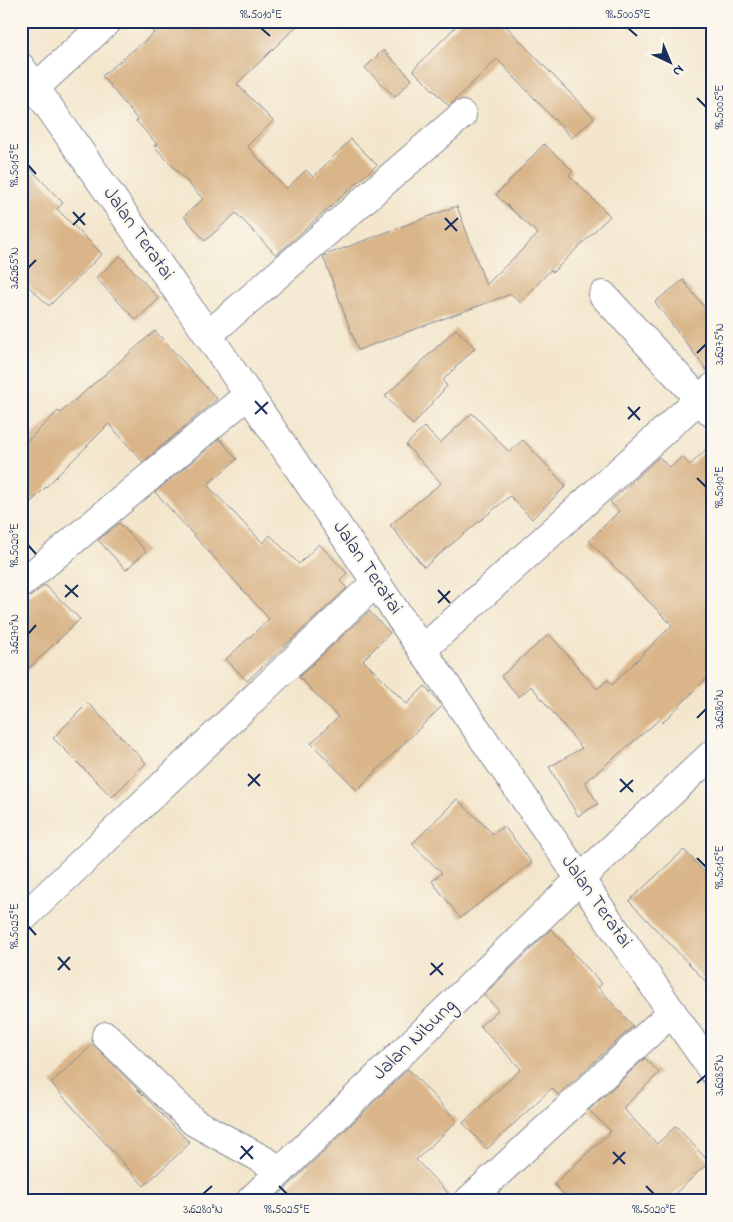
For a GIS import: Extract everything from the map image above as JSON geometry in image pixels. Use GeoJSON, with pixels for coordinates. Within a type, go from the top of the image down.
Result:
{"type":"FeatureCollection","features":[{"type":"Feature","properties":{"kind":"street"},"geometry":{"type":"LineString","coordinates":[[28,78],[108,21]]}},
{"type":"Feature","properties":{"kind":"street","name":"Jalan Teratai"},"geometry":{"type":"LineString","coordinates":[[28,78],[249,394],[422,650],[712,1070]]}},
{"type":"Feature","properties":{"kind":"street"},"geometry":{"type":"LineString","coordinates":[[208,335],[462,115]]}},
{"type":"Feature","properties":{"kind":"street"},"geometry":{"type":"LineString","coordinates":[[422,650],[707,400],[603,295]]}},
{"type":"Feature","properties":{"kind":"street"},"geometry":{"type":"LineString","coordinates":[[21,584],[249,394]]}},
{"type":"Feature","properties":{"kind":"street"},"geometry":{"type":"LineString","coordinates":[[21,920],[376,582]]}},
{"type":"Feature","properties":{"kind":"street","name":"Jalan Nibung"},"geometry":{"type":"LineString","coordinates":[[250,1201],[580,878],[712,754]]}},
{"type":"Feature","properties":{"kind":"street"},"geometry":{"type":"LineString","coordinates":[[468,1201],[672,1012]]}},
{"type":"Feature","properties":{"kind":"street"},"geometry":{"type":"LineString","coordinates":[[106,1036],[194,1122],[282,1170]]}},
{"type":"Feature","properties":{"kind":"building"},"geometry":{"type":"Polygon","coordinates":[[[144,21],[302,21],[237,84],[273,121],[247,146],[286,189],[306,170],[313,177],[351,139],[377,165],[276,255],[236,213],[205,241],[184,216],[203,199],[154,146],[157,144],[136,121],[138,120],[102,76],[154,33],[144,21]]]}},
{"type":"Feature","properties":{"kind":"building"},"geometry":{"type":"Polygon","coordinates":[[[461,21],[501,21],[594,118],[572,138],[497,59],[449,106],[413,70],[461,21]]]}},
{"type":"Feature","properties":{"kind":"building"},"geometry":{"type":"Polygon","coordinates":[[[383,50],[412,79],[395,97],[365,68],[383,50]]]}},
{"type":"Feature","properties":{"kind":"building"},"geometry":{"type":"Polygon","coordinates":[[[544,144],[573,171],[569,175],[610,216],[553,272],[550,270],[521,303],[511,294],[358,350],[323,256],[457,206],[486,285],[538,234],[496,195],[544,144]]]}},
{"type":"Feature","properties":{"kind":"building"},"geometry":{"type":"Polygon","coordinates":[[[21,159],[63,203],[57,209],[102,254],[49,306],[21,279],[21,159]]]}},
{"type":"Feature","properties":{"kind":"building"},"geometry":{"type":"Polygon","coordinates":[[[120,256],[159,299],[136,320],[96,278],[120,256]]]}},
{"type":"Feature","properties":{"kind":"building"},"geometry":{"type":"Polygon","coordinates":[[[683,280],[712,317],[712,373],[709,373],[655,302],[683,280]]]}},
{"type":"Feature","properties":{"kind":"building"},"geometry":{"type":"Polygon","coordinates":[[[456,329],[475,348],[445,378],[443,381],[447,386],[413,425],[385,396],[456,329]]]}},
{"type":"Feature","properties":{"kind":"building"},"geometry":{"type":"Polygon","coordinates":[[[155,331],[217,399],[143,462],[109,424],[21,512],[21,447],[58,411],[60,413],[155,331]]]}},
{"type":"Feature","properties":{"kind":"building"},"geometry":{"type":"Polygon","coordinates":[[[472,413],[509,452],[523,440],[566,486],[532,519],[510,496],[424,567],[390,525],[441,483],[406,445],[424,427],[440,443],[472,413]]]}},
{"type":"Feature","properties":{"kind":"building"},"geometry":{"type":"Polygon","coordinates":[[[220,439],[237,459],[207,485],[263,543],[270,535],[299,564],[319,544],[347,573],[340,581],[347,588],[247,681],[226,659],[269,619],[155,492],[220,439]]]}},
{"type":"Feature","properties":{"kind":"building"},"geometry":{"type":"Polygon","coordinates":[[[712,444],[712,673],[662,723],[659,720],[585,782],[598,804],[578,816],[549,767],[582,748],[531,686],[519,697],[501,676],[549,634],[597,689],[608,680],[612,685],[672,625],[589,541],[619,511],[610,502],[659,457],[670,468],[682,457],[690,465],[712,444]]]}},
{"type":"Feature","properties":{"kind":"building"},"geometry":{"type":"Polygon","coordinates":[[[119,523],[146,551],[126,570],[98,540],[119,523]]]}},
{"type":"Feature","properties":{"kind":"building"},"geometry":{"type":"Polygon","coordinates":[[[45,585],[80,619],[21,676],[21,600],[31,596],[45,585]]]}},
{"type":"Feature","properties":{"kind":"building"},"geometry":{"type":"Polygon","coordinates":[[[369,611],[390,633],[363,660],[407,704],[425,686],[442,706],[357,790],[311,743],[338,717],[299,677],[369,611]]]}},
{"type":"Feature","properties":{"kind":"building"},"geometry":{"type":"Polygon","coordinates":[[[88,703],[146,763],[112,797],[53,738],[88,703]]]}},
{"type":"Feature","properties":{"kind":"building"},"geometry":{"type":"Polygon","coordinates":[[[457,799],[493,834],[504,826],[532,863],[460,918],[432,881],[442,873],[412,844],[457,799]]]}},
{"type":"Feature","properties":{"kind":"building"},"geometry":{"type":"Polygon","coordinates":[[[684,850],[712,880],[712,988],[629,901],[684,850]]]}},
{"type":"Feature","properties":{"kind":"building"},"geometry":{"type":"Polygon","coordinates":[[[551,929],[602,984],[598,987],[633,1026],[558,1095],[552,1088],[487,1149],[463,1123],[521,1069],[480,1026],[498,1010],[484,995],[551,929]]]}},
{"type":"Feature","properties":{"kind":"building"},"geometry":{"type":"Polygon","coordinates":[[[93,1044],[190,1143],[144,1186],[51,1083],[93,1044]]]}},
{"type":"Feature","properties":{"kind":"building"},"geometry":{"type":"Polygon","coordinates":[[[645,1058],[659,1073],[623,1108],[657,1144],[676,1126],[709,1162],[667,1201],[570,1201],[554,1184],[611,1131],[589,1110],[645,1058]]]}},
{"type":"Feature","properties":{"kind":"building"},"geometry":{"type":"Polygon","coordinates":[[[408,1069],[457,1121],[416,1160],[453,1198],[453,1201],[273,1201],[408,1069]]]}}]}
